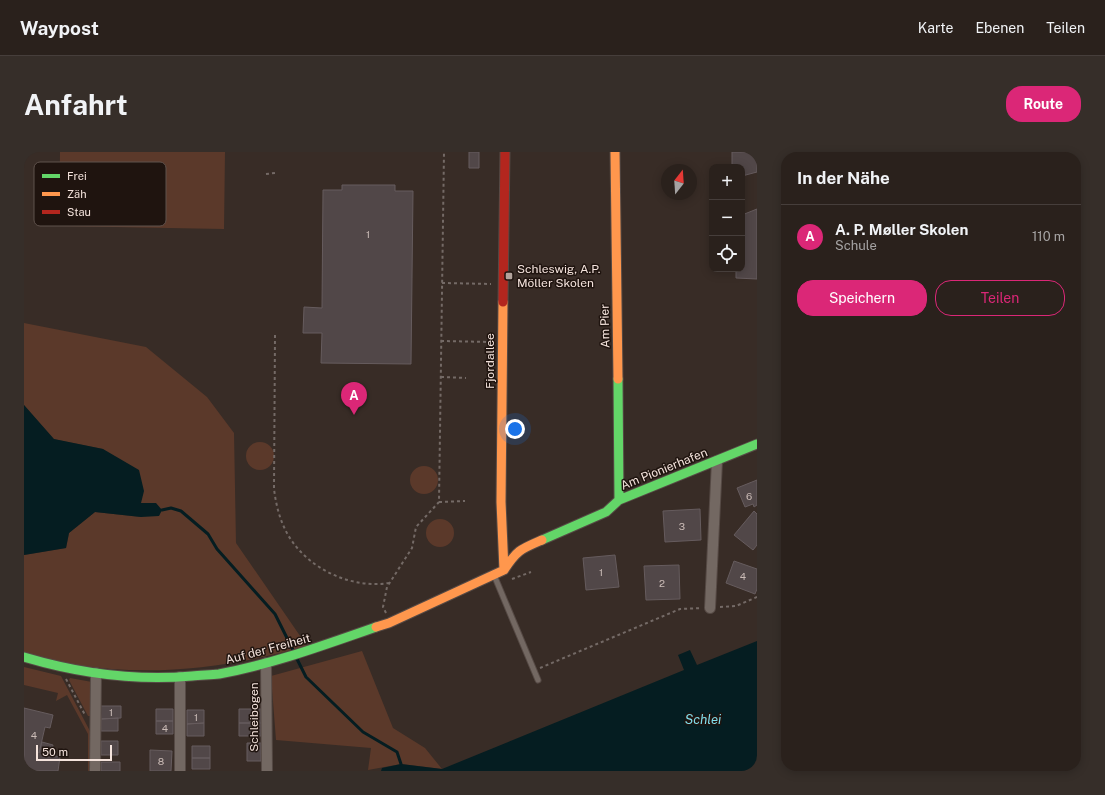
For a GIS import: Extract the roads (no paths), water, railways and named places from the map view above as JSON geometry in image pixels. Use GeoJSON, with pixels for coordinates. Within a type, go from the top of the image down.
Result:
{"type":"FeatureCollection","features":[{"type":"Feature","properties":{"kind":"street","name":"Fjordallee"},"geometry":{"type":"LineString","coordinates":[[504,570],[502,502],[502,284],[505,152]]}},
{"type":"Feature","properties":{"kind":"street","name":"Am Pier"},"geometry":{"type":"LineString","coordinates":[[615,152],[619,500]]}},
{"type":"Feature","properties":{"kind":"street","name":"Am Pionierhafen"},"geometry":{"type":"LineString","coordinates":[[504,570],[514,555],[523,548],[606,512],[619,500],[757,444]]}},
{"type":"Feature","properties":{"kind":"street"},"geometry":{"type":"LineString","coordinates":[[710,608],[717,461]]}},
{"type":"Feature","properties":{"kind":"street","name":"Auf der Freiheit"},"geometry":{"type":"LineString","coordinates":[[24,657],[48,664],[96,673],[149,677],[180,677],[218,674],[311,651],[389,623],[504,570]]}},
{"type":"Feature","properties":{"kind":"street","name":"Schleibogen"},"geometry":{"type":"LineString","coordinates":[[266,663],[267,771]]}},
{"type":"Feature","properties":{"kind":"street"},"geometry":{"type":"LineString","coordinates":[[95,771],[96,673]]}},
{"type":"Feature","properties":{"kind":"street"},"geometry":{"type":"LineString","coordinates":[[180,677],[180,771]]}},
{"type":"Feature","properties":{"kind":"lane"},"geometry":{"type":"LineString","coordinates":[[494,574],[538,680]]}},
{"type":"Feature","properties":{"kind":"water"},"geometry":{"type":"Polygon","coordinates":[[[24,405],[54,439],[103,449],[139,470],[144,491],[141,503],[156,503],[162,510],[159,516],[141,517],[95,512],[69,533],[66,548],[24,555],[24,405]]]}},
{"type":"Feature","properties":{"kind":"water","name":"Schlei"},"geometry":{"type":"Polygon","coordinates":[[[757,641],[757,771],[381,771],[382,768],[401,764],[442,769],[684,670],[678,655],[690,650],[697,665],[757,641]]]}},
{"type":"Feature","properties":{"kind":"waterway"},"geometry":{"type":"LineString","coordinates":[[162,510],[171,508],[181,511],[208,534],[217,549],[275,614],[294,652]]}},
{"type":"Feature","properties":{"kind":"waterway"},"geometry":{"type":"LineString","coordinates":[[297,659],[306,677],[363,732],[397,752],[401,764]]}},
{"type":"Feature","properties":{"kind":"place","name":"Schleswig, A.P. Möller Skolen"},"geometry":{"type":"Point","coordinates":[509,276]}},
{"type":"Feature","properties":{"kind":"place","name":"A. P. Møller Skolen"},"geometry":{"type":"Point","coordinates":[354,415]}}]}
